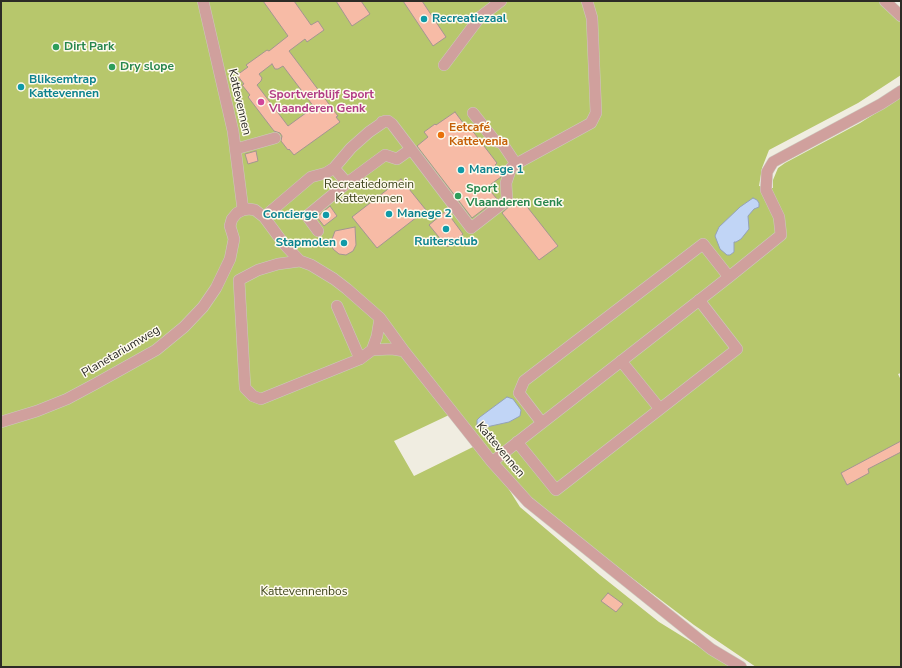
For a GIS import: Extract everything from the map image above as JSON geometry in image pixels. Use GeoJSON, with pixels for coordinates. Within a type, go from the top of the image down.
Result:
{"type":"FeatureCollection","features":[{"type":"Feature","properties":{"kind":"street","name":"Kattevennen"},"geometry":{"type":"LineString","coordinates":[[203,1],[234,131],[243,210]]}},
{"type":"Feature","properties":{"kind":"street"},"geometry":{"type":"LineString","coordinates":[[444,65],[480,17],[501,1]]}},
{"type":"Feature","properties":{"kind":"street"},"geometry":{"type":"LineString","coordinates":[[243,210],[255,210],[266,220],[289,195],[312,177],[326,173],[334,168],[351,148],[384,121],[392,124],[471,228],[507,200],[506,183],[511,168],[591,123],[596,113],[592,18],[587,1]]}},
{"type":"Feature","properties":{"kind":"street"},"geometry":{"type":"LineString","coordinates":[[885,1],[901,16]]}},
{"type":"Feature","properties":{"kind":"street"},"geometry":{"type":"LineString","coordinates":[[492,462],[729,277],[780,235],[779,217],[766,190],[767,172],[773,162],[881,104],[901,91]]}},
{"type":"Feature","properties":{"kind":"street"},"geometry":{"type":"LineString","coordinates":[[473,114],[495,141],[502,143],[516,164]]}},
{"type":"Feature","properties":{"kind":"street"},"geometry":{"type":"LineString","coordinates":[[236,149],[275,138]]}},
{"type":"Feature","properties":{"kind":"street"},"geometry":{"type":"LineString","coordinates":[[318,231],[307,216],[347,183],[385,155],[397,159],[411,149]]}},
{"type":"Feature","properties":{"kind":"street"},"geometry":{"type":"LineString","coordinates":[[334,168],[347,183]]}},
{"type":"Feature","properties":{"kind":"street","name":"Planetariumweg"},"geometry":{"type":"LineString","coordinates":[[1,422],[67,399],[96,384],[156,350],[184,327],[203,307],[216,288],[230,259],[234,239],[230,226],[232,218],[243,210]]}},
{"type":"Feature","properties":{"kind":"street","name":"Kattevennen"},"geometry":{"type":"LineString","coordinates":[[266,220],[284,244],[300,261],[311,265],[334,279],[380,318],[404,351],[492,462],[528,502],[711,649],[740,667]]}},
{"type":"Feature","properties":{"kind":"street"},"geometry":{"type":"LineString","coordinates":[[542,423],[519,393],[524,381],[529,376],[703,244],[729,277]]}},
{"type":"Feature","properties":{"kind":"street"},"geometry":{"type":"LineString","coordinates":[[300,261],[278,264],[258,270],[239,280],[245,388],[253,396],[261,399],[360,359],[372,350],[377,336],[380,318]]}},
{"type":"Feature","properties":{"kind":"street"},"geometry":{"type":"LineString","coordinates":[[517,442],[556,490],[737,349],[699,300]]}},
{"type":"Feature","properties":{"kind":"street"},"geometry":{"type":"LineString","coordinates":[[337,306],[360,359]]}},
{"type":"Feature","properties":{"kind":"street"},"geometry":{"type":"LineString","coordinates":[[372,350],[392,349],[404,351]]}},
{"type":"Feature","properties":{"kind":"street"},"geometry":{"type":"LineString","coordinates":[[621,361],[660,409]]}},
{"type":"Feature","properties":{"kind":"green space"},"geometry":{"type":"Polygon","coordinates":[[[1,1],[880,1],[901,20],[901,75],[858,103],[769,150],[762,168],[759,186],[773,188],[773,180],[778,168],[785,163],[860,123],[901,97],[901,373],[898,374],[901,380],[901,667],[756,667],[694,625],[542,510],[499,464],[429,374],[421,377],[449,415],[394,441],[414,476],[473,447],[508,488],[520,507],[600,575],[659,622],[732,667],[1,667],[1,1]]]}},
{"type":"Feature","properties":{"kind":"water"},"geometry":{"type":"Polygon","coordinates":[[[753,198],[759,203],[759,207],[754,209],[748,216],[749,229],[741,239],[734,242],[734,252],[727,255],[720,249],[715,236],[719,227],[740,207],[753,198]]]}},
{"type":"Feature","properties":{"kind":"water"},"geometry":{"type":"Polygon","coordinates":[[[507,397],[513,399],[521,410],[520,416],[509,422],[482,428],[477,425],[477,420],[480,417],[507,397]]]}},
{"type":"Feature","properties":{"kind":"building","name":"Sportverblijf Sport Vlaanderen Genk"},"geometry":{"type":"Polygon","coordinates":[[[263,1],[294,1],[311,25],[318,21],[324,30],[307,42],[305,39],[289,51],[338,116],[336,117],[340,122],[294,155],[281,141],[282,136],[280,133],[274,131],[248,97],[250,95],[242,85],[244,84],[237,75],[248,67],[246,65],[267,50],[269,51],[288,36],[263,1]],[[272,64],[259,74],[262,78],[257,85],[288,126],[314,107],[283,66],[275,69],[272,64]]]}},
{"type":"Feature","properties":{"kind":"building"},"geometry":{"type":"Polygon","coordinates":[[[336,1],[361,1],[370,14],[352,26],[336,1]]]}},
{"type":"Feature","properties":{"kind":"building","name":"Recreatiezaal"},"geometry":{"type":"Polygon","coordinates":[[[403,1],[422,1],[446,37],[433,46],[403,1]]]}},
{"type":"Feature","properties":{"kind":"building","name":"Manege 1"},"geometry":{"type":"Polygon","coordinates":[[[455,112],[466,127],[468,125],[497,163],[495,165],[502,174],[501,177],[487,187],[497,199],[472,218],[417,146],[428,137],[424,132],[455,112]]]}},
{"type":"Feature","properties":{"kind":"building"},"geometry":{"type":"Polygon","coordinates":[[[256,151],[258,161],[248,164],[245,154],[256,151]]]}},
{"type":"Feature","properties":{"kind":"building","name":"Manege 2"},"geometry":{"type":"Polygon","coordinates":[[[401,179],[426,210],[377,248],[352,217],[401,179]]]}},
{"type":"Feature","properties":{"kind":"building"},"geometry":{"type":"Polygon","coordinates":[[[521,199],[558,246],[539,260],[502,213],[514,202],[515,204],[521,199]]]}},
{"type":"Feature","properties":{"kind":"building","name":"Concierge"},"geometry":{"type":"Polygon","coordinates":[[[330,206],[337,216],[324,226],[317,217],[330,206]]]}},
{"type":"Feature","properties":{"kind":"building","name":"Ruitersclub"},"geometry":{"type":"Polygon","coordinates":[[[446,211],[463,234],[447,247],[429,225],[446,211]]]}},
{"type":"Feature","properties":{"kind":"building","name":"Stapmolen"},"geometry":{"type":"Polygon","coordinates":[[[355,227],[356,245],[353,251],[346,255],[339,254],[333,249],[331,242],[335,231],[355,227]]]}},
{"type":"Feature","properties":{"kind":"building"},"geometry":{"type":"Polygon","coordinates":[[[901,441],[901,452],[868,469],[869,473],[847,485],[841,473],[901,441]]]}},
{"type":"Feature","properties":{"kind":"building"},"geometry":{"type":"Polygon","coordinates":[[[608,593],[623,604],[616,612],[601,601],[608,593]]]}},
{"type":"Feature","properties":{"kind":"place","name":"Recreatiezaal"},"geometry":{"type":"Point","coordinates":[424,19]}},
{"type":"Feature","properties":{"kind":"place","name":"Dirt Park"},"geometry":{"type":"Point","coordinates":[56,47]}},
{"type":"Feature","properties":{"kind":"place","name":"Dry slope"},"geometry":{"type":"Point","coordinates":[112,67]}},
{"type":"Feature","properties":{"kind":"place","name":"Bliksemtrap Kattevennen"},"geometry":{"type":"Point","coordinates":[21,87]}},
{"type":"Feature","properties":{"kind":"place","name":"Sportverblijf Sport Vlaanderen Genk"},"geometry":{"type":"Point","coordinates":[261,102]}},
{"type":"Feature","properties":{"kind":"place","name":"Eetcafé Kattevenia"},"geometry":{"type":"Point","coordinates":[441,135]}},
{"type":"Feature","properties":{"kind":"place","name":"Manege 1"},"geometry":{"type":"Point","coordinates":[461,170]}},
{"type":"Feature","properties":{"kind":"place","name":"Sport Vlaanderen Genk"},"geometry":{"type":"Point","coordinates":[458,196]}},
{"type":"Feature","properties":{"kind":"place","name":"Manege 2"},"geometry":{"type":"Point","coordinates":[389,214]}},
{"type":"Feature","properties":{"kind":"place","name":"Concierge"},"geometry":{"type":"Point","coordinates":[326,215]}},
{"type":"Feature","properties":{"kind":"place","name":"Ruitersclub"},"geometry":{"type":"Point","coordinates":[446,229]}},
{"type":"Feature","properties":{"kind":"place","name":"Stapmolen"},"geometry":{"type":"Point","coordinates":[344,243]}},
{"type":"Feature","properties":{"kind":"park label","name":"Recreatiedomein Kattevennen"},"geometry":{"type":"Point","coordinates":[369,192]}},
{"type":"Feature","properties":{"kind":"park label","name":"Kattevennenbos"},"geometry":{"type":"Point","coordinates":[304,592]}}]}
